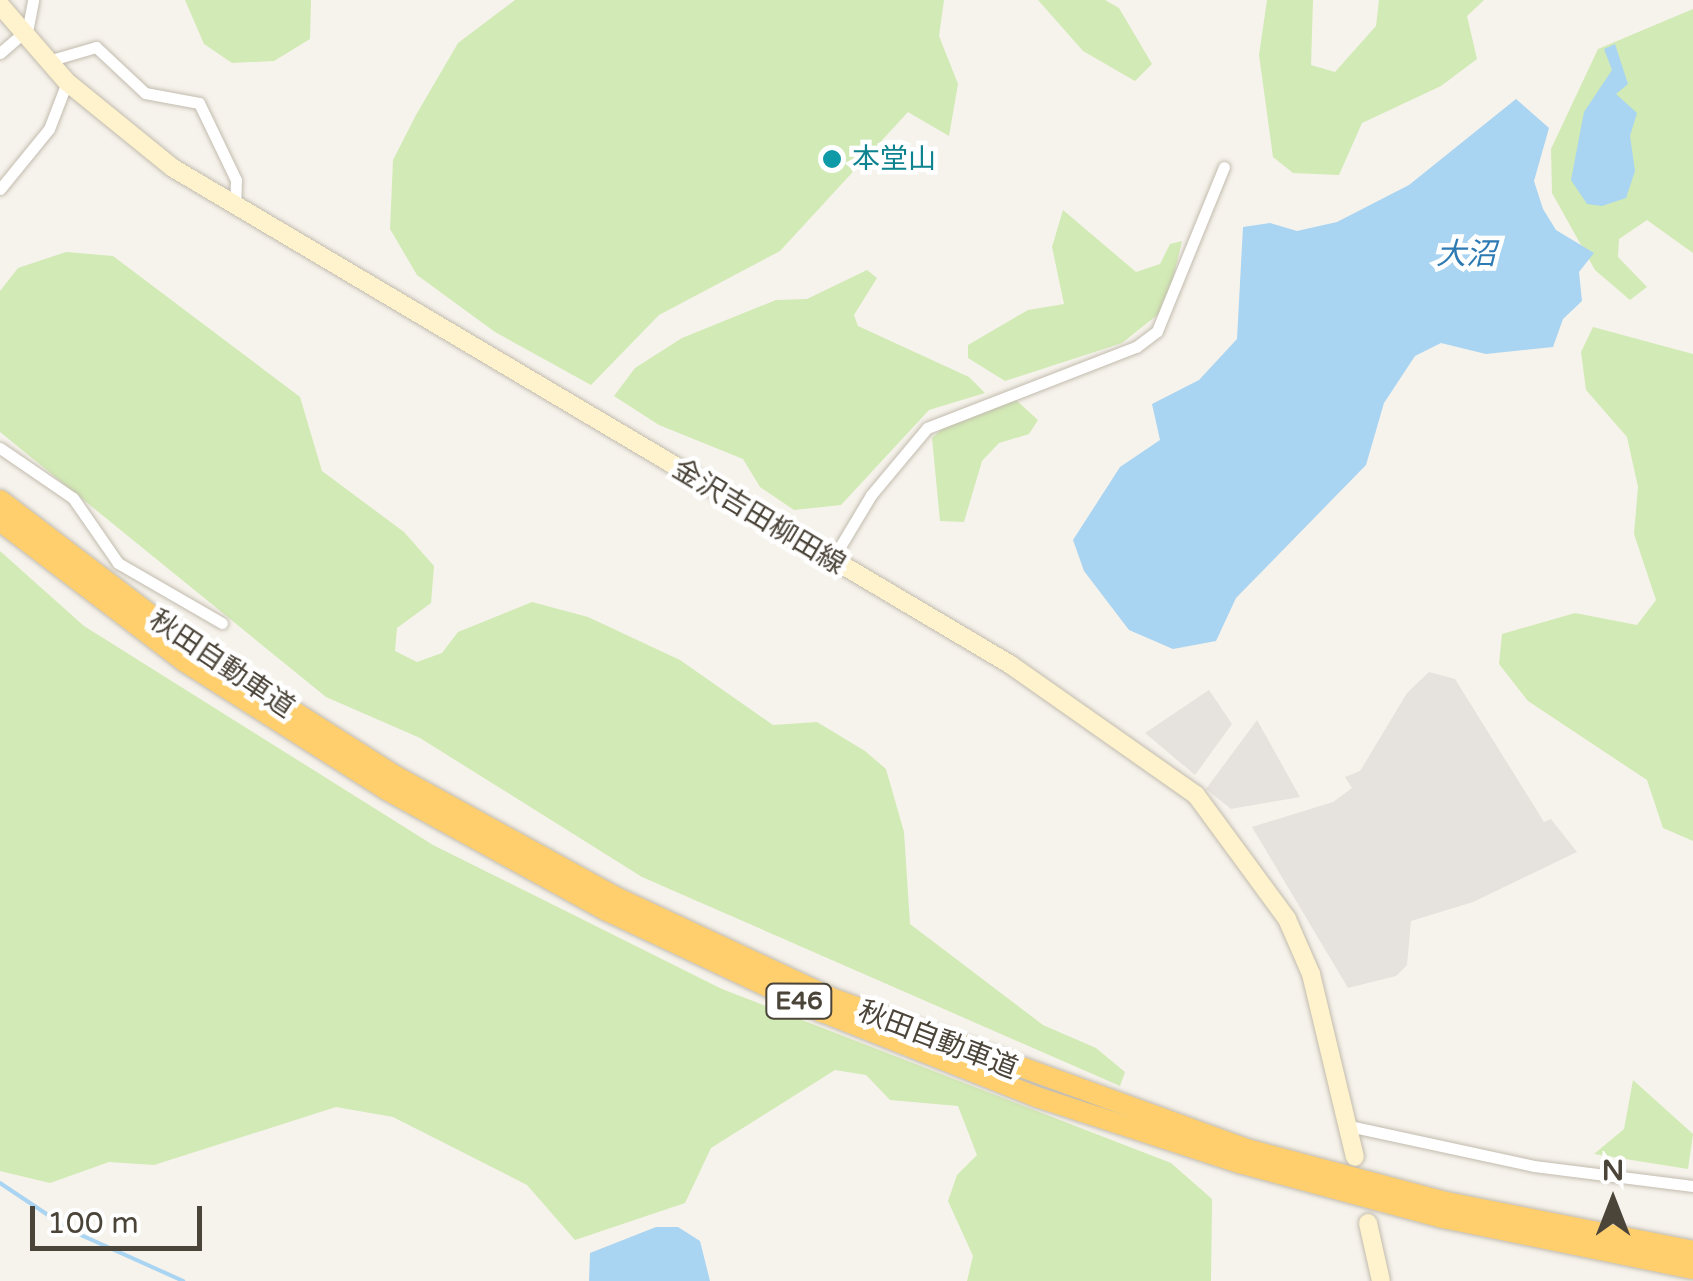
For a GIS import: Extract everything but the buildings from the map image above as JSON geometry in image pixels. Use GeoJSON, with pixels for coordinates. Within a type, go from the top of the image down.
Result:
{"type":"FeatureCollection","features":[{"type":"Feature","properties":{"kind":"highway","name":"秋田自動車道"},"geometry":{"type":"LineString","coordinates":[[0,500],[194,648],[394,775],[616,897],[829,997],[1243,1148],[1446,1202],[1693,1250]]}},
{"type":"Feature","properties":{"kind":"highway","name":"秋田自動車道"},"geometry":{"type":"LineString","coordinates":[[0,521],[185,662],[385,789],[608,911],[822,1012],[1037,1096],[1239,1163],[1443,1218],[1693,1269]]}},
{"type":"Feature","properties":{"kind":"main road","name":"金沢吉田柳田線"},"geometry":{"type":"LineString","coordinates":[[0,5],[68,82],[173,168],[1089,713],[1196,794],[1287,919],[1330,1032],[1355,1157]]}},
{"type":"Feature","properties":{"kind":"main road"},"geometry":{"type":"LineString","coordinates":[[1368,1224],[1381,1281]]}},
{"type":"Feature","properties":{"kind":"street"},"geometry":{"type":"LineString","coordinates":[[0,52],[24,35],[33,0]]}},
{"type":"Feature","properties":{"kind":"street"},"geometry":{"type":"LineString","coordinates":[[48,61],[96,47],[145,93],[199,103],[236,180],[234,204]]}},
{"type":"Feature","properties":{"kind":"street"},"geometry":{"type":"LineString","coordinates":[[0,189],[49,129],[68,82]]}},
{"type":"Feature","properties":{"kind":"street"},"geometry":{"type":"LineString","coordinates":[[832,560],[871,495],[927,428],[1136,347],[1157,331],[1224,168]]}},
{"type":"Feature","properties":{"kind":"street"},"geometry":{"type":"LineString","coordinates":[[0,448],[73,498],[118,563],[222,622]]}},
{"type":"Feature","properties":{"kind":"street"},"geometry":{"type":"LineString","coordinates":[[1348,1126],[1534,1166],[1693,1186]]}},
{"type":"Feature","properties":{"kind":"shaded area"},"geometry":{"type":"Polygon","coordinates":[[[1429,672],[1455,679],[1544,822],[1551,819],[1577,852],[1473,902],[1411,921],[1407,965],[1396,976],[1348,988],[1252,827],[1333,802],[1352,788],[1345,777],[1360,771],[1407,693],[1429,672]]]}},
{"type":"Feature","properties":{"kind":"shaded area"},"geometry":{"type":"Polygon","coordinates":[[[1209,690],[1232,724],[1195,775],[1145,733],[1209,690]]]}},
{"type":"Feature","properties":{"kind":"shaded area"},"geometry":{"type":"Polygon","coordinates":[[[1257,720],[1300,797],[1231,809],[1206,789],[1257,720]]]}},
{"type":"Feature","properties":{"kind":"green space"},"geometry":{"type":"Polygon","coordinates":[[[185,0],[311,0],[310,39],[274,61],[232,63],[204,44],[185,0]]]}},
{"type":"Feature","properties":{"kind":"green space"},"geometry":{"type":"Polygon","coordinates":[[[515,0],[944,0],[939,36],[958,84],[949,136],[908,112],[780,251],[659,315],[591,385],[495,332],[417,275],[390,229],[393,160],[416,115],[458,43],[515,0]]]}},
{"type":"Feature","properties":{"kind":"green space"},"geometry":{"type":"Polygon","coordinates":[[[1038,0],[1105,0],[1119,8],[1152,64],[1135,81],[1083,51],[1038,0]]]}},
{"type":"Feature","properties":{"kind":"green space"},"geometry":{"type":"Polygon","coordinates":[[[1267,0],[1313,0],[1311,65],[1335,72],[1376,26],[1379,0],[1484,0],[1467,16],[1477,59],[1441,86],[1362,123],[1339,175],[1293,173],[1273,157],[1259,55],[1267,0]]]}},
{"type":"Feature","properties":{"kind":"green space"},"geometry":{"type":"Polygon","coordinates":[[[1693,9],[1693,253],[1647,220],[1619,239],[1618,257],[1647,287],[1630,300],[1595,270],[1552,193],[1551,149],[1598,49],[1693,9]]]}},
{"type":"Feature","properties":{"kind":"green space"},"geometry":{"type":"Polygon","coordinates":[[[1063,210],[1136,272],[1160,264],[1170,244],[1182,241],[1166,308],[1122,343],[1005,381],[968,358],[968,345],[1028,310],[1064,304],[1052,247],[1063,210]]]}},
{"type":"Feature","properties":{"kind":"green space"},"geometry":{"type":"Polygon","coordinates":[[[66,252],[113,256],[300,397],[322,471],[404,532],[434,566],[431,603],[397,628],[395,651],[417,662],[442,653],[458,632],[532,602],[588,617],[680,660],[773,725],[817,722],[865,751],[886,769],[904,832],[910,924],[1043,1025],[1096,1048],[1125,1072],[1120,1086],[642,877],[420,738],[326,697],[0,432],[0,291],[18,268],[66,252]]]}},
{"type":"Feature","properties":{"kind":"green space"},"geometry":{"type":"Polygon","coordinates":[[[867,270],[877,278],[854,315],[858,326],[969,377],[985,393],[929,410],[841,505],[794,510],[760,487],[743,459],[659,425],[614,396],[635,368],[682,338],[776,300],[807,299],[867,270]]]}},
{"type":"Feature","properties":{"kind":"green space"},"geometry":{"type":"Polygon","coordinates":[[[1593,327],[1693,354],[1693,841],[1663,828],[1647,780],[1528,701],[1499,664],[1502,634],[1575,613],[1637,625],[1656,600],[1634,534],[1638,487],[1627,437],[1586,390],[1581,352],[1593,327]]]}},
{"type":"Feature","properties":{"kind":"green space"},"geometry":{"type":"Polygon","coordinates":[[[1015,399],[1038,420],[1029,434],[999,443],[982,461],[964,522],[940,521],[932,438],[946,425],[1015,399]]]}},
{"type":"Feature","properties":{"kind":"green space"},"geometry":{"type":"Polygon","coordinates":[[[0,551],[84,626],[433,845],[722,989],[1171,1163],[1212,1199],[1211,1281],[967,1281],[973,1256],[948,1201],[957,1175],[977,1155],[958,1106],[890,1100],[866,1075],[835,1070],[711,1148],[685,1203],[575,1240],[527,1185],[393,1117],[336,1107],[154,1165],[109,1162],[50,1183],[0,1171],[0,551]]]}},
{"type":"Feature","properties":{"kind":"green space"},"geometry":{"type":"Polygon","coordinates":[[[1633,1080],[1693,1134],[1688,1169],[1594,1154],[1624,1129],[1633,1080]]]}},
{"type":"Feature","properties":{"kind":"water"},"geometry":{"type":"Polygon","coordinates":[[[1615,44],[1628,84],[1616,94],[1637,113],[1630,136],[1635,171],[1626,198],[1602,206],[1587,204],[1571,180],[1584,112],[1612,70],[1604,49],[1615,44]]]}},
{"type":"Feature","properties":{"kind":"water","name":"大沼"},"geometry":{"type":"Polygon","coordinates":[[[1516,99],[1549,128],[1534,181],[1543,209],[1556,230],[1594,253],[1579,272],[1582,301],[1563,319],[1553,347],[1486,354],[1441,343],[1415,356],[1384,403],[1366,465],[1236,598],[1216,641],[1173,649],[1129,630],[1084,571],[1073,540],[1120,467],[1160,440],[1152,404],[1199,380],[1237,339],[1243,227],[1270,223],[1297,231],[1337,222],[1409,185],[1516,99]]]}},
{"type":"Feature","properties":{"kind":"water"},"geometry":{"type":"Polygon","coordinates":[[[656,1227],[678,1227],[700,1241],[710,1281],[589,1281],[590,1253],[656,1227]]]}},
{"type":"Feature","properties":{"kind":"waterway"},"geometry":{"type":"LineString","coordinates":[[0,1183],[72,1231],[183,1281]]}},
{"type":"Feature","properties":{"kind":"place","name":"本堂山"},"geometry":{"type":"Point","coordinates":[832,159]}}]}
